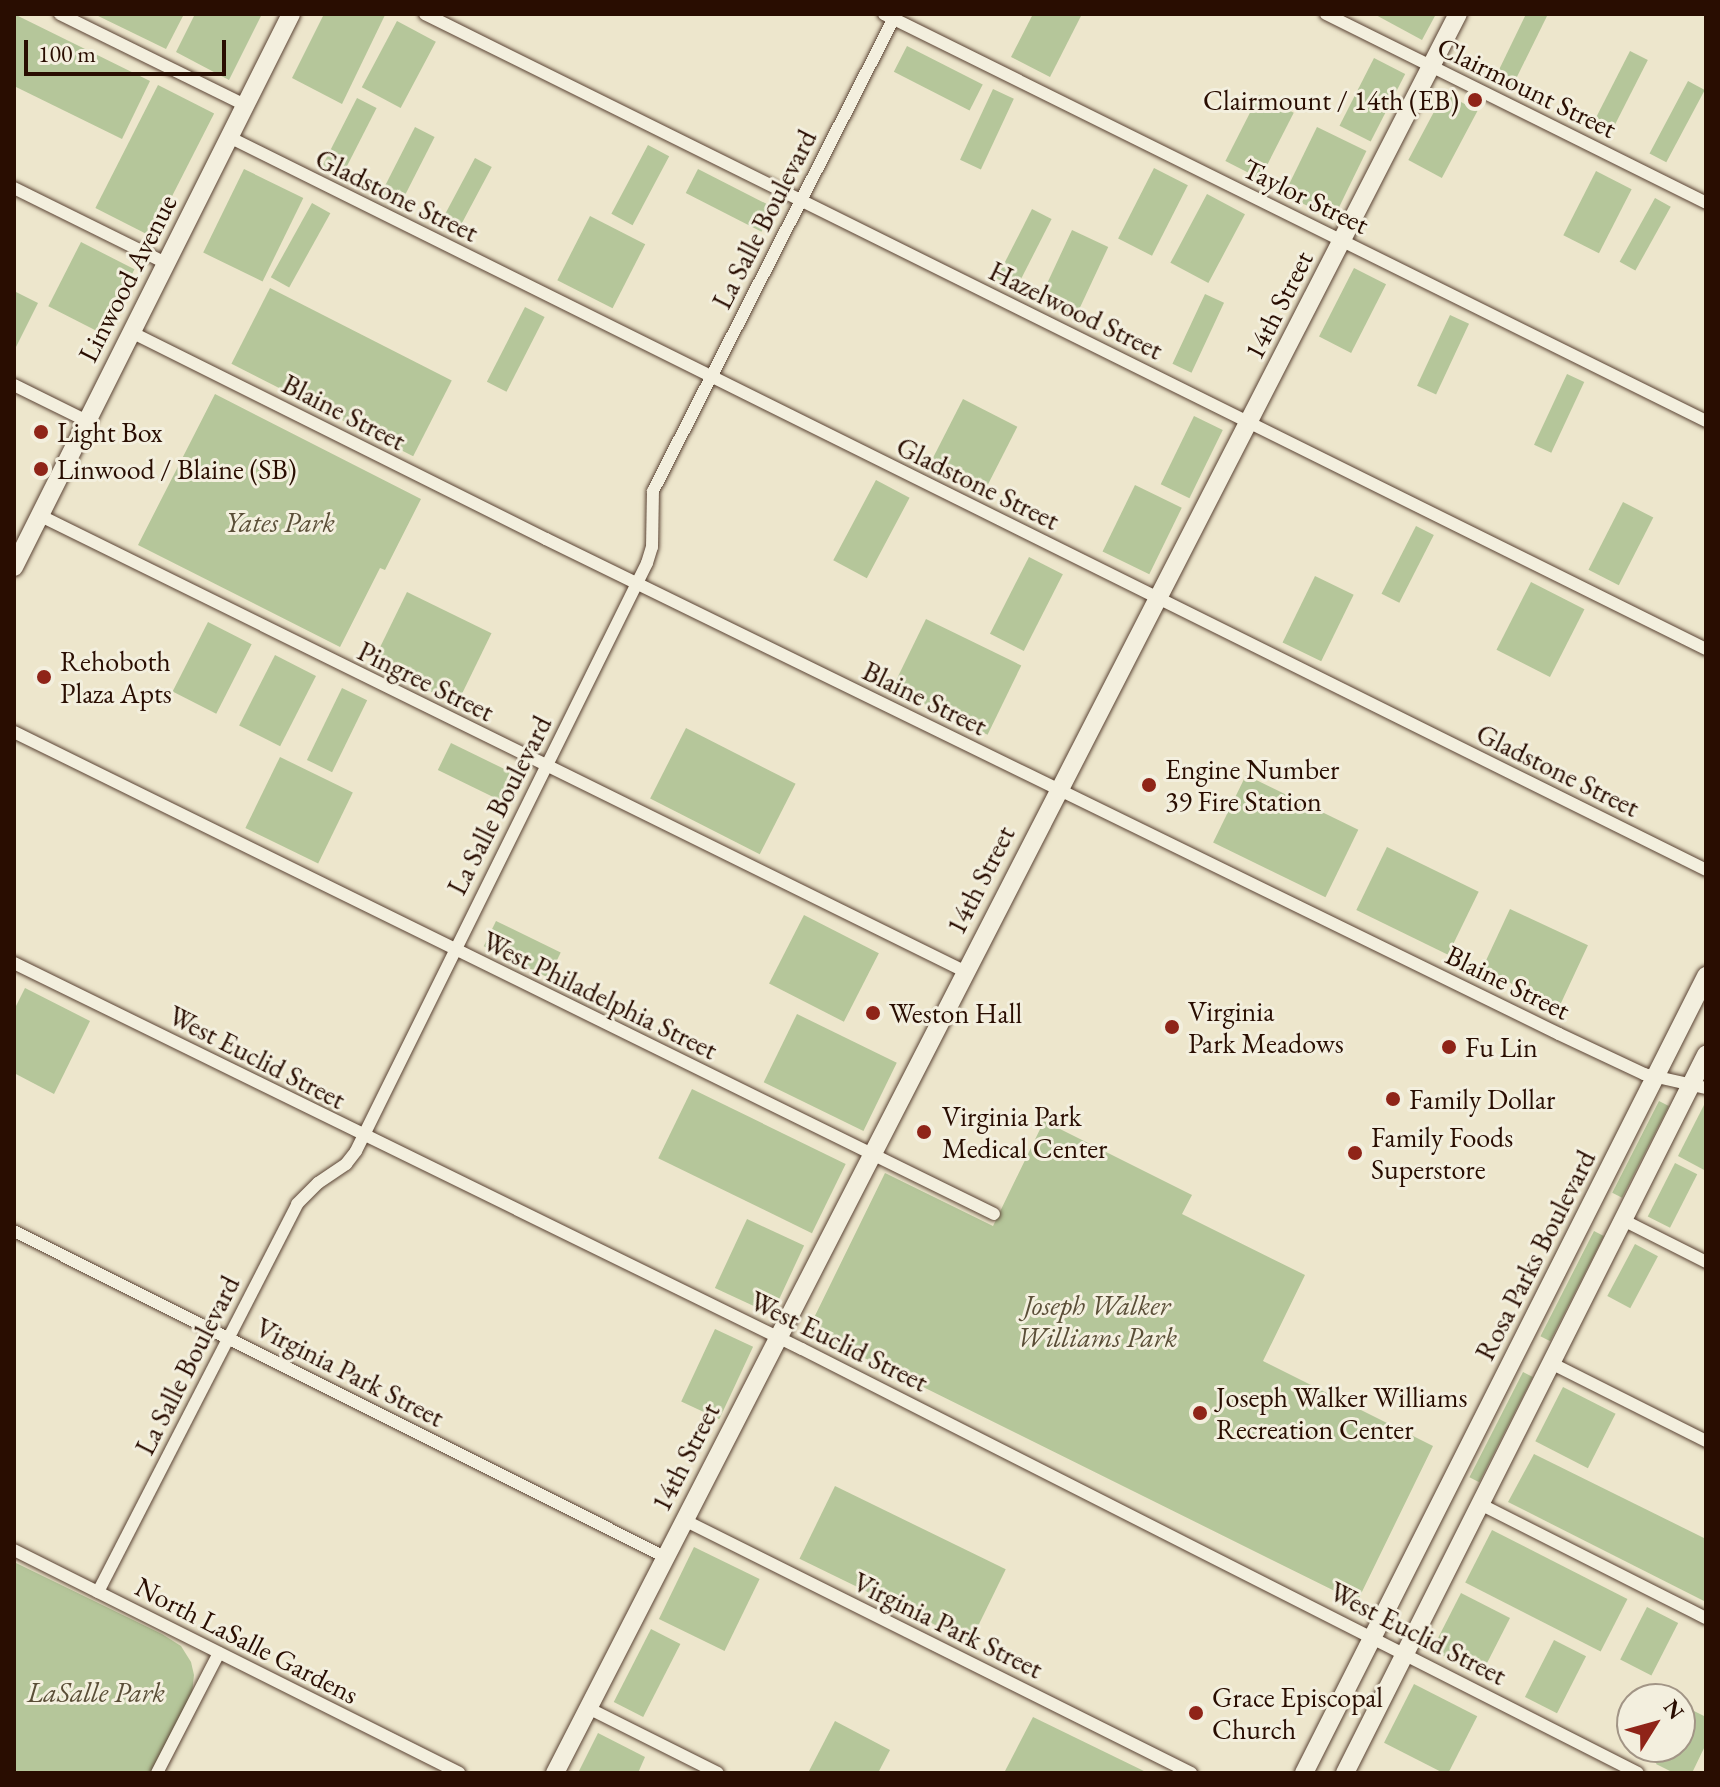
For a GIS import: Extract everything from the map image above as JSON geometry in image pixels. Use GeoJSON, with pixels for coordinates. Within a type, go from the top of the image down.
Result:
{"type":"FeatureCollection","features":[{"type":"Feature","properties":{"kind":"street"},"geometry":{"type":"LineString","coordinates":[[60,14],[245,105]]}},
{"type":"Feature","properties":{"kind":"street","name":"Linwood Avenue"},"geometry":{"type":"LineString","coordinates":[[14,567],[291,14]]}},
{"type":"Feature","properties":{"kind":"street","name":"Hazelwood Street"},"geometry":{"type":"LineString","coordinates":[[425,14],[1706,649]]}},
{"type":"Feature","properties":{"kind":"street","name":"Clairmount Street"},"geometry":{"type":"LineString","coordinates":[[1326,14],[1706,203]]}},
{"type":"Feature","properties":{"kind":"street","name":"14th Street"},"geometry":{"type":"LineString","coordinates":[[555,1773],[964,971],[1458,14]]}},
{"type":"Feature","properties":{"kind":"street","name":"La Salle Boulevard"},"geometry":{"type":"LineString","coordinates":[[98,1592],[297,1204],[318,1183],[346,1164],[363,1137],[637,584],[652,547],[653,491],[891,16]]}},
{"type":"Feature","properties":{"kind":"street","name":"Taylor Street"},"geometry":{"type":"LineString","coordinates":[[891,16],[1706,421]]}},
{"type":"Feature","properties":{"kind":"street","name":"Gladstone Street"},"geometry":{"type":"LineString","coordinates":[[229,137],[1706,870]]}},
{"type":"Feature","properties":{"kind":"street"},"geometry":{"type":"LineString","coordinates":[[14,188],[166,263]]}},
{"type":"Feature","properties":{"kind":"street","name":"Blaine Street"},"geometry":{"type":"LineString","coordinates":[[131,332],[637,584],[1559,1034],[1642,1073],[1699,1085]]}},
{"type":"Feature","properties":{"kind":"street"},"geometry":{"type":"LineString","coordinates":[[14,385],[87,421]]}},
{"type":"Feature","properties":{"kind":"street","name":"Pingree Street"},"geometry":{"type":"LineString","coordinates":[[39,515],[964,971]]}},
{"type":"Feature","properties":{"kind":"street","name":"West Philadelphia Street"},"geometry":{"type":"LineString","coordinates":[[14,732],[994,1214]]}},
{"type":"Feature","properties":{"kind":"street","name":"West Euclid Street"},"geometry":{"type":"LineString","coordinates":[[14,963],[363,1137],[778,1337],[1407,1653],[1638,1773]]}},
{"type":"Feature","properties":{"kind":"street","name":"Rosa Parks Boulevard"},"geometry":{"type":"LineString","coordinates":[[1304,1773],[1706,976]]}},
{"type":"Feature","properties":{"kind":"street"},"geometry":{"type":"LineString","coordinates":[[1345,1773],[1623,1220],[1699,1085],[1706,1055]]}},
{"type":"Feature","properties":{"kind":"street"},"geometry":{"type":"LineString","coordinates":[[1623,1220],[1706,1262]]}},
{"type":"Feature","properties":{"kind":"street","name":"Virginia Park Street"},"geometry":{"type":"LineString","coordinates":[[14,1231],[665,1557]]}},
{"type":"Feature","properties":{"kind":"street"},"geometry":{"type":"LineString","coordinates":[[1551,1363],[1706,1441]]}},
{"type":"Feature","properties":{"kind":"street"},"geometry":{"type":"LineString","coordinates":[[1480,1504],[1706,1618]]}},
{"type":"Feature","properties":{"kind":"street","name":"Virginia Park Street"},"geometry":{"type":"LineString","coordinates":[[684,1520],[1191,1773]]}},
{"type":"Feature","properties":{"kind":"street","name":"North LaSalle Gardens"},"geometry":{"type":"LineString","coordinates":[[14,1550],[459,1773]]}},
{"type":"Feature","properties":{"kind":"street"},"geometry":{"type":"LineString","coordinates":[[157,1773],[219,1653]]}},
{"type":"Feature","properties":{"kind":"street"},"geometry":{"type":"LineString","coordinates":[[588,1708],[718,1773]]}},
{"type":"Feature","properties":{"kind":"green space"},"geometry":{"type":"Polygon","coordinates":[[[14,14],[150,81],[122,139],[14,86],[14,14]]]}},
{"type":"Feature","properties":{"kind":"green space"},"geometry":{"type":"Polygon","coordinates":[[[94,14],[184,14],[166,49],[94,14]]]}},
{"type":"Feature","properties":{"kind":"green space"},"geometry":{"type":"Polygon","coordinates":[[[195,14],[262,14],[229,80],[176,52],[195,14]]]}},
{"type":"Feature","properties":{"kind":"green space"},"geometry":{"type":"Polygon","coordinates":[[[324,14],[385,15],[342,104],[292,78],[324,14]]]}},
{"type":"Feature","properties":{"kind":"green space"},"geometry":{"type":"Polygon","coordinates":[[[1033,14],[1082,14],[1050,77],[1011,57],[1033,14]]]}},
{"type":"Feature","properties":{"kind":"green space"},"geometry":{"type":"Polygon","coordinates":[[[1374,14],[1436,14],[1422,40],[1374,14]]]}},
{"type":"Feature","properties":{"kind":"green space"},"geometry":{"type":"Polygon","coordinates":[[[1526,14],[1548,14],[1512,87],[1495,78],[1526,14]]]}},
{"type":"Feature","properties":{"kind":"green space"},"geometry":{"type":"Polygon","coordinates":[[[397,21],[436,42],[401,108],[362,87],[397,21]]]}},
{"type":"Feature","properties":{"kind":"green space"},"geometry":{"type":"Polygon","coordinates":[[[907,46],[983,85],[970,110],[894,72],[907,46]]]}},
{"type":"Feature","properties":{"kind":"green space"},"geometry":{"type":"Polygon","coordinates":[[[1630,51],[1648,60],[1610,135],[1592,126],[1630,51]]]}},
{"type":"Feature","properties":{"kind":"green space"},"geometry":{"type":"Polygon","coordinates":[[[1374,58],[1405,74],[1371,142],[1339,126],[1374,58]]]}},
{"type":"Feature","properties":{"kind":"green space"},"geometry":{"type":"Polygon","coordinates":[[[1688,81],[1705,90],[1666,162],[1650,153],[1688,81]]]}},
{"type":"Feature","properties":{"kind":"green space"},"geometry":{"type":"Polygon","coordinates":[[[158,85],[214,114],[151,237],[95,208],[158,85]]]}},
{"type":"Feature","properties":{"kind":"green space"},"geometry":{"type":"Polygon","coordinates":[[[993,89],[1014,99],[981,169],[960,160],[993,89]]]}},
{"type":"Feature","properties":{"kind":"green space"},"geometry":{"type":"Polygon","coordinates":[[[1444,93],[1478,111],[1442,178],[1408,160],[1444,93]]]}},
{"type":"Feature","properties":{"kind":"green space"},"geometry":{"type":"Polygon","coordinates":[[[1259,95],[1294,113],[1260,179],[1225,161],[1259,95]]]}},
{"type":"Feature","properties":{"kind":"green space"},"geometry":{"type":"Polygon","coordinates":[[[357,98],[377,108],[342,177],[322,167],[357,98]]]}},
{"type":"Feature","properties":{"kind":"green space"},"geometry":{"type":"Polygon","coordinates":[[[415,127],[435,137],[400,205],[380,195],[415,127]]]}},
{"type":"Feature","properties":{"kind":"green space"},"geometry":{"type":"Polygon","coordinates":[[[1317,127],[1366,151],[1334,219],[1284,194],[1317,127]]]}},
{"type":"Feature","properties":{"kind":"green space"},"geometry":{"type":"Polygon","coordinates":[[[648,145],[669,156],[633,225],[611,214],[648,145]]]}},
{"type":"Feature","properties":{"kind":"green space"},"geometry":{"type":"Polygon","coordinates":[[[475,158],[492,167],[456,234],[439,225],[475,158]]]}},
{"type":"Feature","properties":{"kind":"green space"},"geometry":{"type":"Polygon","coordinates":[[[1154,168],[1188,185],[1152,256],[1118,238],[1154,168]]]}},
{"type":"Feature","properties":{"kind":"green space"},"geometry":{"type":"Polygon","coordinates":[[[244,169],[303,198],[263,282],[203,253],[244,169]]]}},
{"type":"Feature","properties":{"kind":"green space"},"geometry":{"type":"Polygon","coordinates":[[[698,169],[774,208],[761,232],[686,193],[698,169]]]}},
{"type":"Feature","properties":{"kind":"green space"},"geometry":{"type":"Polygon","coordinates":[[[1596,171],[1632,189],[1599,253],[1563,235],[1596,171]]]}},
{"type":"Feature","properties":{"kind":"green space"},"geometry":{"type":"Polygon","coordinates":[[[1207,194],[1245,214],[1208,283],[1170,263],[1207,194]]]}},
{"type":"Feature","properties":{"kind":"green space"},"geometry":{"type":"Polygon","coordinates":[[[1655,198],[1671,207],[1635,271],[1620,262],[1655,198]]]}},
{"type":"Feature","properties":{"kind":"green space"},"geometry":{"type":"Polygon","coordinates":[[[312,203],[330,213],[289,288],[271,277],[312,203]]]}},
{"type":"Feature","properties":{"kind":"green space"},"geometry":{"type":"Polygon","coordinates":[[[1032,209],[1052,219],[1016,288],[997,278],[1032,209]]]}},
{"type":"Feature","properties":{"kind":"green space"},"geometry":{"type":"Polygon","coordinates":[[[590,216],[645,244],[613,308],[557,280],[590,216]]]}},
{"type":"Feature","properties":{"kind":"green space"},"geometry":{"type":"Polygon","coordinates":[[[1072,230],[1108,247],[1076,316],[1040,299],[1072,230]]]}},
{"type":"Feature","properties":{"kind":"green space"},"geometry":{"type":"Polygon","coordinates":[[[81,242],[134,269],[102,333],[48,306],[81,242]]]}},
{"type":"Feature","properties":{"kind":"green space"},"geometry":{"type":"Polygon","coordinates":[[[1354,268],[1386,284],[1351,353],[1319,337],[1354,268]]]}},
{"type":"Feature","properties":{"kind":"green space"},"geometry":{"type":"Polygon","coordinates":[[[270,288],[452,381],[413,456],[231,364],[270,288]]]}},
{"type":"Feature","properties":{"kind":"green space"},"geometry":{"type":"Polygon","coordinates":[[[14,291],[38,303],[14,351],[14,291]]]}},
{"type":"Feature","properties":{"kind":"green space"},"geometry":{"type":"Polygon","coordinates":[[[1205,294],[1224,303],[1191,373],[1172,364],[1205,294]]]}},
{"type":"Feature","properties":{"kind":"green space"},"geometry":{"type":"Polygon","coordinates":[[[525,307],[545,317],[506,392],[487,382],[525,307]]]}},
{"type":"Feature","properties":{"kind":"green space"},"geometry":{"type":"Polygon","coordinates":[[[1450,315],[1469,324],[1436,395],[1417,386],[1450,315]]]}},
{"type":"Feature","properties":{"kind":"green space"},"geometry":{"type":"Polygon","coordinates":[[[1567,374],[1584,382],[1551,453],[1534,445],[1567,374]]]}},
{"type":"Feature","properties":{"kind":"green space","name":"Yates Park"},"geometry":{"type":"Polygon","coordinates":[[[215,394],[421,499],[385,570],[380,568],[340,647],[138,545],[215,394]]]}},
{"type":"Feature","properties":{"kind":"green space"},"geometry":{"type":"Polygon","coordinates":[[[963,399],[1017,427],[984,492],[930,464],[963,399]]]}},
{"type":"Feature","properties":{"kind":"green space"},"geometry":{"type":"Polygon","coordinates":[[[1194,416],[1223,430],[1189,498],[1161,484],[1194,416]]]}},
{"type":"Feature","properties":{"kind":"green space"},"geometry":{"type":"Polygon","coordinates":[[[876,480],[910,498],[867,578],[833,560],[876,480]]]}},
{"type":"Feature","properties":{"kind":"green space"},"geometry":{"type":"Polygon","coordinates":[[[1135,485],[1182,508],[1149,574],[1103,552],[1135,485]]]}},
{"type":"Feature","properties":{"kind":"green space"},"geometry":{"type":"Polygon","coordinates":[[[1623,502],[1653,517],[1619,585],[1588,570],[1623,502]]]}},
{"type":"Feature","properties":{"kind":"green space"},"geometry":{"type":"Polygon","coordinates":[[[1416,526],[1434,535],[1399,603],[1381,594],[1416,526]]]}},
{"type":"Feature","properties":{"kind":"green space"},"geometry":{"type":"Polygon","coordinates":[[[1029,557],[1063,574],[1024,651],[990,634],[1029,557]]]}},
{"type":"Feature","properties":{"kind":"green space"},"geometry":{"type":"Polygon","coordinates":[[[1315,576],[1354,595],[1321,661],[1283,643],[1315,576]]]}},
{"type":"Feature","properties":{"kind":"green space"},"geometry":{"type":"Polygon","coordinates":[[[1531,582],[1584,609],[1550,677],[1496,650],[1531,582]]]}},
{"type":"Feature","properties":{"kind":"green space"},"geometry":{"type":"Polygon","coordinates":[[[407,592],[491,633],[457,704],[372,663],[407,592]]]}},
{"type":"Feature","properties":{"kind":"green space"},"geometry":{"type":"Polygon","coordinates":[[[926,619],[1021,665],[988,735],[892,688],[926,619]]]}},
{"type":"Feature","properties":{"kind":"green space"},"geometry":{"type":"Polygon","coordinates":[[[208,622],[252,644],[216,714],[173,691],[208,622]]]}},
{"type":"Feature","properties":{"kind":"green space"},"geometry":{"type":"Polygon","coordinates":[[[275,655],[316,676],[280,746],[239,725],[275,655]]]}},
{"type":"Feature","properties":{"kind":"green space"},"geometry":{"type":"Polygon","coordinates":[[[342,688],[367,700],[332,772],[307,760],[342,688]]]}},
{"type":"Feature","properties":{"kind":"green space"},"geometry":{"type":"Polygon","coordinates":[[[686,728],[796,784],[760,854],[650,798],[686,728]]]}},
{"type":"Feature","properties":{"kind":"green space"},"geometry":{"type":"Polygon","coordinates":[[[451,743],[517,775],[503,802],[438,770],[451,743]]]}},
{"type":"Feature","properties":{"kind":"green space"},"geometry":{"type":"Polygon","coordinates":[[[280,757],[353,793],[318,864],[245,828],[280,757]]]}},
{"type":"Feature","properties":{"kind":"green space"},"geometry":{"type":"Polygon","coordinates":[[[1246,775],[1358,830],[1325,897],[1213,842],[1246,775]]]}},
{"type":"Feature","properties":{"kind":"green space"},"geometry":{"type":"Polygon","coordinates":[[[1387,847],[1479,892],[1448,955],[1356,910],[1387,847]]]}},
{"type":"Feature","properties":{"kind":"green space"},"geometry":{"type":"Polygon","coordinates":[[[1510,909],[1588,945],[1560,1006],[1482,970],[1510,909]]]}},
{"type":"Feature","properties":{"kind":"green space"},"geometry":{"type":"Polygon","coordinates":[[[804,915],[879,953],[844,1022],[769,984],[804,915]]]}},
{"type":"Feature","properties":{"kind":"green space"},"geometry":{"type":"Polygon","coordinates":[[[496,921],[561,953],[548,978],[484,946],[496,921]]]}},
{"type":"Feature","properties":{"kind":"green space"},"geometry":{"type":"Polygon","coordinates":[[[25,988],[90,1021],[54,1094],[14,1073],[14,1010],[25,988]]]}},
{"type":"Feature","properties":{"kind":"green space"},"geometry":{"type":"Polygon","coordinates":[[[797,1014],[897,1063],[863,1131],[764,1082],[797,1014]]]}},
{"type":"Feature","properties":{"kind":"green space"},"geometry":{"type":"Polygon","coordinates":[[[692,1089],[846,1164],[812,1233],[658,1158],[692,1089]]]}},
{"type":"Feature","properties":{"kind":"green space"},"geometry":{"type":"Polygon","coordinates":[[[1659,1101],[1669,1106],[1622,1198],[1612,1193],[1659,1101]]]}},
{"type":"Feature","properties":{"kind":"green space"},"geometry":{"type":"Polygon","coordinates":[[[1706,1105],[1706,1171],[1678,1156],[1706,1105]]]}},
{"type":"Feature","properties":{"kind":"green space","name":"Joseph Walker Williams Park"},"geometry":{"type":"Polygon","coordinates":[[[1044,1121],[1192,1195],[1182,1214],[1305,1275],[1263,1361],[1433,1446],[1357,1602],[808,1330],[885,1173],[993,1226],[1044,1121]]]}},
{"type":"Feature","properties":{"kind":"green space"},"geometry":{"type":"Polygon","coordinates":[[[1675,1163],[1697,1174],[1670,1228],[1648,1216],[1675,1163]]]}},
{"type":"Feature","properties":{"kind":"green space"},"geometry":{"type":"Polygon","coordinates":[[[747,1219],[804,1246],[772,1315],[715,1288],[747,1219]]]}},
{"type":"Feature","properties":{"kind":"green space"},"geometry":{"type":"Polygon","coordinates":[[[1594,1231],[1604,1236],[1550,1341],[1540,1336],[1594,1231]]]}},
{"type":"Feature","properties":{"kind":"green space"},"geometry":{"type":"Polygon","coordinates":[[[1635,1244],[1658,1256],[1630,1308],[1607,1296],[1635,1244]]]}},
{"type":"Feature","properties":{"kind":"green space"},"geometry":{"type":"Polygon","coordinates":[[[715,1329],[753,1347],[719,1419],[681,1402],[715,1329]]]}},
{"type":"Feature","properties":{"kind":"green space"},"geometry":{"type":"Polygon","coordinates":[[[1523,1372],[1533,1377],[1479,1482],[1469,1477],[1523,1372]]]}},
{"type":"Feature","properties":{"kind":"green space"},"geometry":{"type":"Polygon","coordinates":[[[1563,1387],[1616,1414],[1588,1468],[1535,1441],[1563,1387]]]}},
{"type":"Feature","properties":{"kind":"green space"},"geometry":{"type":"Polygon","coordinates":[[[1534,1454],[1706,1539],[1706,1602],[1508,1502],[1534,1454]]]}},
{"type":"Feature","properties":{"kind":"green space"},"geometry":{"type":"Polygon","coordinates":[[[835,1486],[1006,1569],[970,1642],[799,1559],[835,1486]]]}},
{"type":"Feature","properties":{"kind":"green space"},"geometry":{"type":"Polygon","coordinates":[[[1492,1530],[1627,1599],[1601,1652],[1465,1583],[1492,1530]]]}},
{"type":"Feature","properties":{"kind":"green space"},"geometry":{"type":"Polygon","coordinates":[[[694,1547],[760,1579],[725,1651],[659,1619],[694,1547]]]}},
{"type":"Feature","properties":{"kind":"green space","name":"LaSalle Park"},"geometry":{"type":"Polygon","coordinates":[[[14,1562],[181,1646],[191,1662],[194,1675],[192,1693],[151,1773],[14,1773],[14,1562]]]}},
{"type":"Feature","properties":{"kind":"green space"},"geometry":{"type":"Polygon","coordinates":[[[1461,1593],[1510,1618],[1481,1675],[1432,1650],[1461,1593]]]}},
{"type":"Feature","properties":{"kind":"green space"},"geometry":{"type":"Polygon","coordinates":[[[1647,1607],[1678,1623],[1651,1675],[1620,1660],[1647,1607]]]}},
{"type":"Feature","properties":{"kind":"green space"},"geometry":{"type":"Polygon","coordinates":[[[651,1629],[680,1644],[643,1717],[614,1702],[651,1629]]]}},
{"type":"Feature","properties":{"kind":"green space"},"geometry":{"type":"Polygon","coordinates":[[[1554,1640],[1586,1656],[1557,1713],[1525,1697],[1554,1640]]]}},
{"type":"Feature","properties":{"kind":"green space"},"geometry":{"type":"Polygon","coordinates":[[[1414,1684],[1477,1716],[1448,1773],[1384,1743],[1414,1684]]]}},
{"type":"Feature","properties":{"kind":"green space"},"geometry":{"type":"Polygon","coordinates":[[[1696,1712],[1706,1717],[1706,1744],[1692,1773],[1674,1773],[1656,1764],[1696,1763],[1696,1712]]]}},
{"type":"Feature","properties":{"kind":"green space"},"geometry":{"type":"Polygon","coordinates":[[[1033,1717],[1148,1773],[1004,1773],[1033,1717]]]}},
{"type":"Feature","properties":{"kind":"green space"},"geometry":{"type":"Polygon","coordinates":[[[835,1721],[890,1750],[878,1773],[808,1773],[835,1721]]]}},
{"type":"Feature","properties":{"kind":"green space"},"geometry":{"type":"Polygon","coordinates":[[[598,1733],[645,1757],[638,1773],[578,1773],[598,1733]]]}},
{"type":"Feature","properties":{"kind":"place","name":"Clairmount / 14th (EB)"},"geometry":{"type":"Point","coordinates":[1475,100]}},
{"type":"Feature","properties":{"kind":"place","name":"Light Box"},"geometry":{"type":"Point","coordinates":[41,432]}},
{"type":"Feature","properties":{"kind":"place","name":"Linwood / Blaine (SB)"},"geometry":{"type":"Point","coordinates":[41,469]}},
{"type":"Feature","properties":{"kind":"place","name":"Rehoboth Plaza Apts"},"geometry":{"type":"Point","coordinates":[44,677]}},
{"type":"Feature","properties":{"kind":"place","name":"Engine Number 39 Fire Station"},"geometry":{"type":"Point","coordinates":[1149,785]}},
{"type":"Feature","properties":{"kind":"place","name":"Weston Hall"},"geometry":{"type":"Point","coordinates":[873,1013]}},
{"type":"Feature","properties":{"kind":"place","name":"Virginia Park Meadows"},"geometry":{"type":"Point","coordinates":[1172,1027]}},
{"type":"Feature","properties":{"kind":"place","name":"Fu Lin"},"geometry":{"type":"Point","coordinates":[1449,1047]}},
{"type":"Feature","properties":{"kind":"place","name":"Family Dollar"},"geometry":{"type":"Point","coordinates":[1393,1099]}},
{"type":"Feature","properties":{"kind":"place","name":"Virginia Park Medical Center"},"geometry":{"type":"Point","coordinates":[924,1132]}},
{"type":"Feature","properties":{"kind":"place","name":"Family Foods Superstore"},"geometry":{"type":"Point","coordinates":[1355,1153]}},
{"type":"Feature","properties":{"kind":"place","name":"Joseph Walker Williams Recreation Center"},"geometry":{"type":"Point","coordinates":[1200,1413]}},
{"type":"Feature","properties":{"kind":"place","name":"Grace Episcopal Church"},"geometry":{"type":"Point","coordinates":[1196,1713]}}]}
